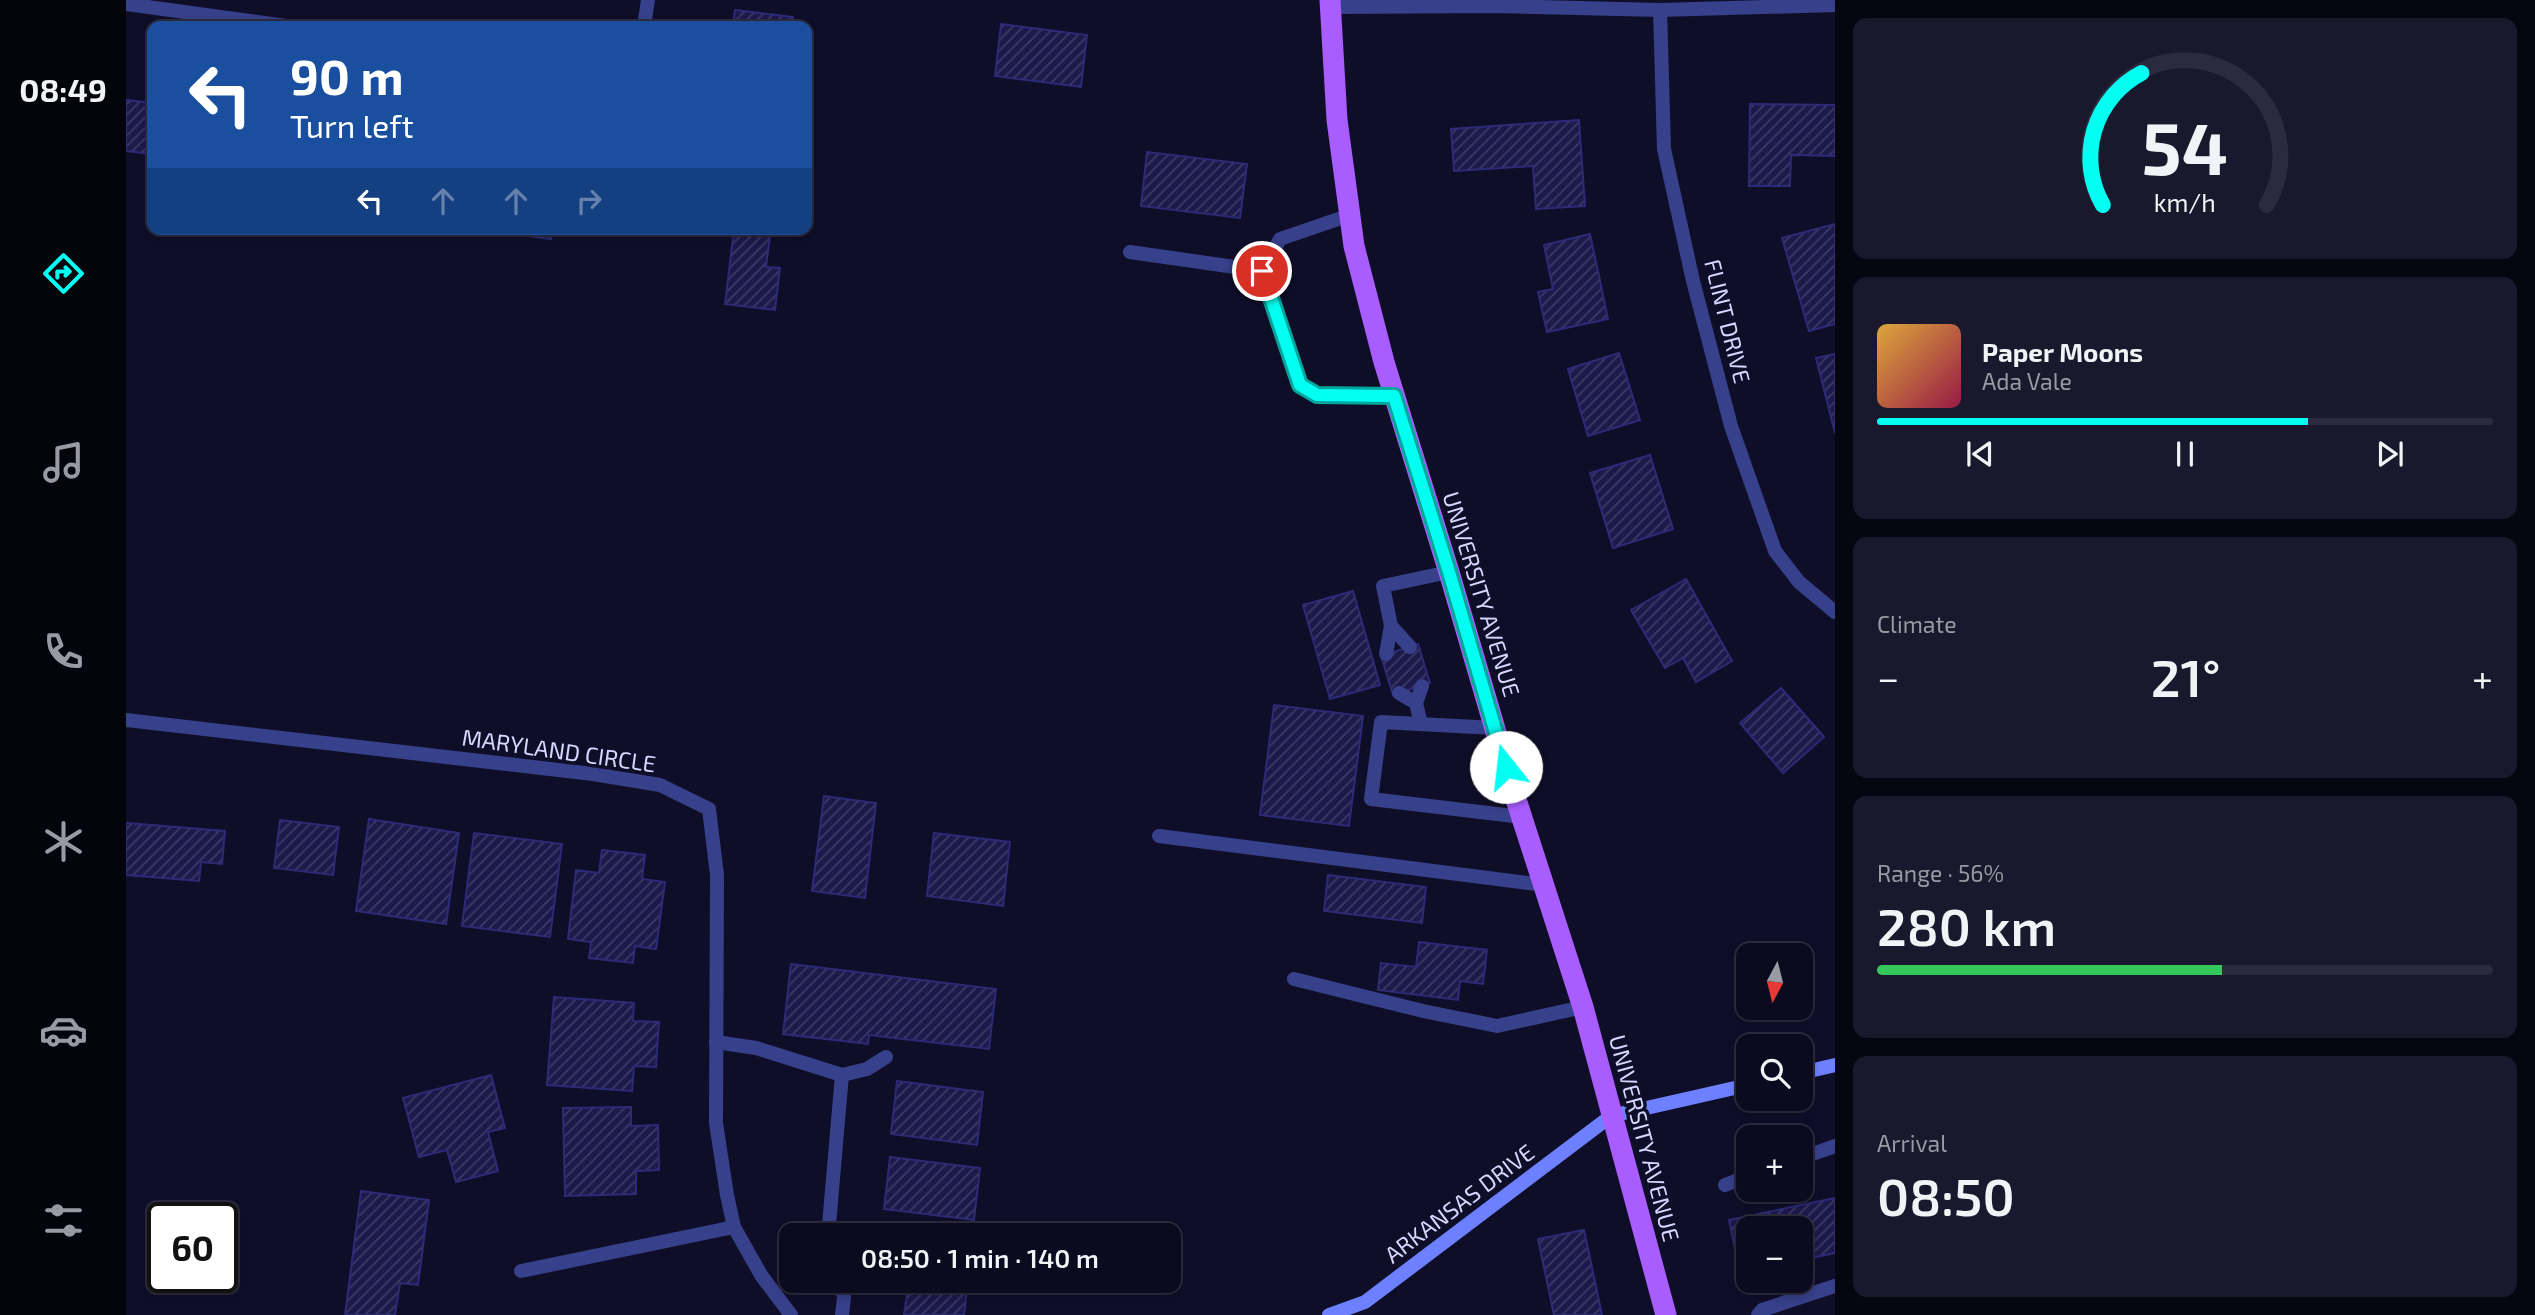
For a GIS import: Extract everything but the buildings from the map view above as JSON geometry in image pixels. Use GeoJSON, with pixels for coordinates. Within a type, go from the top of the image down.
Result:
{"type":"FeatureCollection","features":[{"type":"Feature","properties":{"kind":"main road","name":"UNIVERSITY AVENUE"},"geometry":{"type":"LineString","coordinates":[[1330,3],[1337,120],[1354,246],[1394,396],[1522,817],[1583,1007],[1666,1315]]}},
{"type":"Feature","properties":{"kind":"street"},"geometry":{"type":"LineString","coordinates":[[645,21],[648,0]]}},
{"type":"Feature","properties":{"kind":"street"},"geometry":{"type":"LineString","coordinates":[[1330,3],[1660,10],[1835,5]]}},
{"type":"Feature","properties":{"kind":"street"},"geometry":{"type":"LineString","coordinates":[[126,5],[248,21]]}},
{"type":"Feature","properties":{"kind":"street","name":"FLINT DRIVE"},"geometry":{"type":"LineString","coordinates":[[1660,10],[1664,149],[1693,281],[1731,426],[1775,551],[1799,582],[1835,612]]}},
{"type":"Feature","properties":{"kind":"street"},"geometry":{"type":"LineString","coordinates":[[1350,215],[1280,239],[1262,271],[1300,385],[1317,395],[1394,396]]}},
{"type":"Feature","properties":{"kind":"street"},"geometry":{"type":"LineString","coordinates":[[1130,252],[1262,271]]}},
{"type":"Feature","properties":{"kind":"street"},"geometry":{"type":"LineString","coordinates":[[1386,654],[1391,626],[1383,586],[1449,572]]}},
{"type":"Feature","properties":{"kind":"street"},"geometry":{"type":"LineString","coordinates":[[1391,626],[1410,647]]}},
{"type":"Feature","properties":{"kind":"street"},"geometry":{"type":"LineString","coordinates":[[1421,724],[1416,703],[1422,686]]}},
{"type":"Feature","properties":{"kind":"street"},"geometry":{"type":"LineString","coordinates":[[1399,693],[1416,703]]}},
{"type":"Feature","properties":{"kind":"street","name":"MARYLAND CIRCLE"},"geometry":{"type":"LineString","coordinates":[[126,720],[593,774],[660,785],[709,809],[717,875],[716,1123],[734,1227],[761,1275],[791,1315]]}},
{"type":"Feature","properties":{"kind":"street"},"geometry":{"type":"LineString","coordinates":[[1495,728],[1381,722],[1371,799],[1522,817]]}},
{"type":"Feature","properties":{"kind":"street"},"geometry":{"type":"LineString","coordinates":[[1159,836],[1544,885]]}},
{"type":"Feature","properties":{"kind":"street"},"geometry":{"type":"LineString","coordinates":[[1294,979],[1423,1012],[1497,1026],[1583,1007]]}},
{"type":"Feature","properties":{"kind":"street"},"geometry":{"type":"LineString","coordinates":[[716,1042],[756,1048],[842,1075],[867,1069],[886,1057]]}},
{"type":"Feature","properties":{"kind":"street"},"geometry":{"type":"LineString","coordinates":[[1813,1070],[1835,1065]]}},
{"type":"Feature","properties":{"kind":"street"},"geometry":{"type":"LineString","coordinates":[[829,1223],[842,1075]]}},
{"type":"Feature","properties":{"kind":"street"},"geometry":{"type":"LineString","coordinates":[[1611,1116],[1736,1089]]}},
{"type":"Feature","properties":{"kind":"street","name":"ARKANSAS DRIVE"},"geometry":{"type":"LineString","coordinates":[[1329,1315],[1365,1302],[1611,1116]]}},
{"type":"Feature","properties":{"kind":"street"},"geometry":{"type":"LineString","coordinates":[[1813,1154],[1835,1146]]}},
{"type":"Feature","properties":{"kind":"street"},"geometry":{"type":"LineString","coordinates":[[1725,1185],[1736,1181]]}},
{"type":"Feature","properties":{"kind":"street"},"geometry":{"type":"LineString","coordinates":[[521,1272],[734,1227]]}},
{"type":"Feature","properties":{"kind":"street"},"geometry":{"type":"LineString","coordinates":[[1758,1315],[1762,1310],[1835,1286]]}},
{"type":"Feature","properties":{"kind":"street"},"geometry":{"type":"LineString","coordinates":[[842,1315],[843,1293]]}},
{"type":"Feature","properties":{"kind":"route"},"geometry":{"type":"LineString","coordinates":[[1262,271],[1300,385],[1317,395],[1394,396],[1506,767]]}}]}
